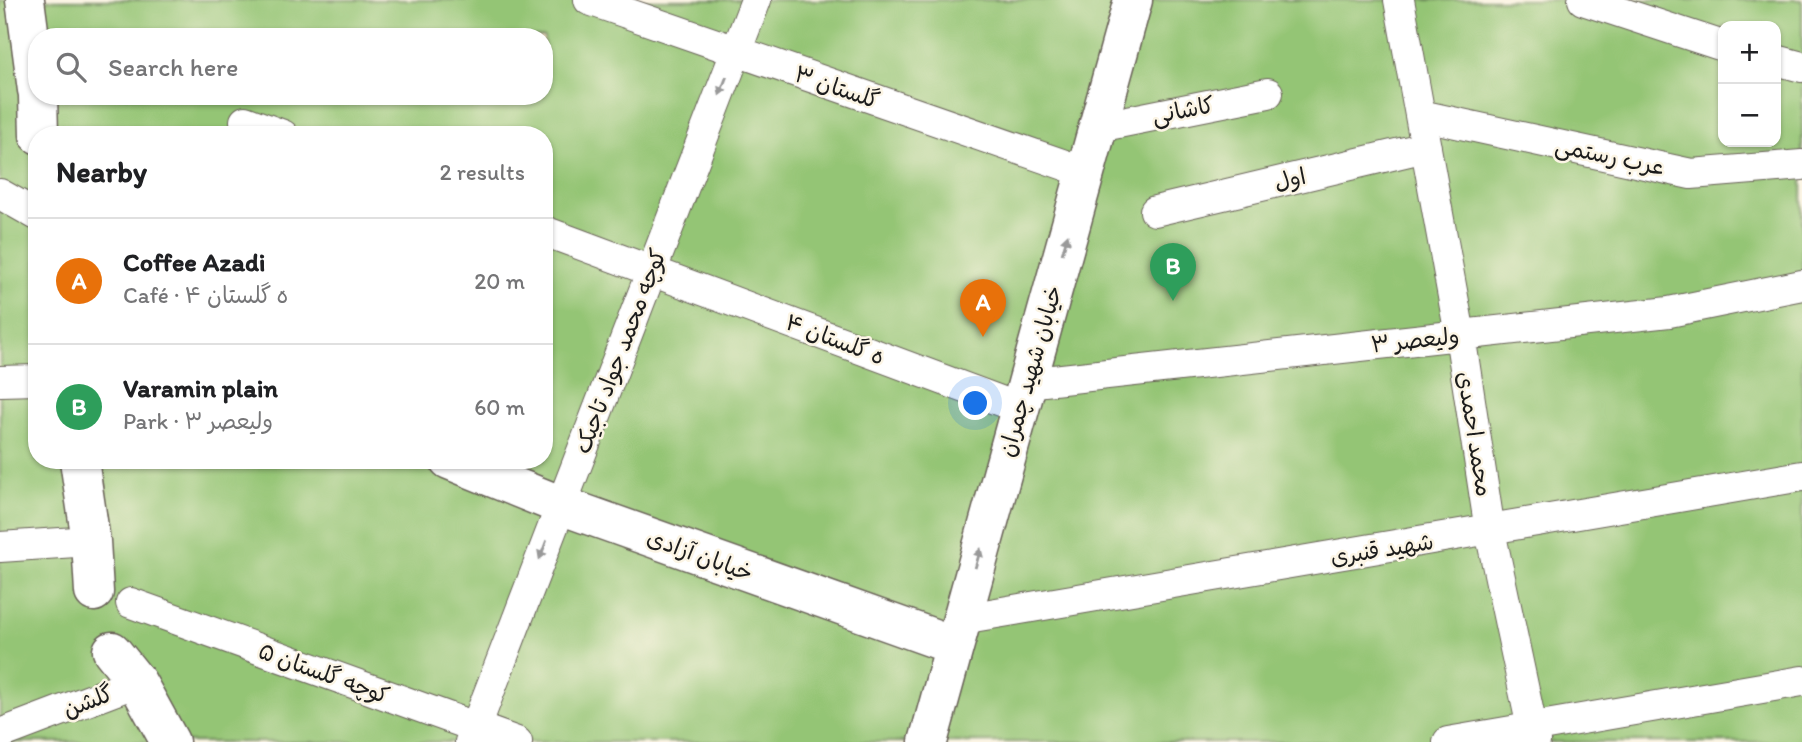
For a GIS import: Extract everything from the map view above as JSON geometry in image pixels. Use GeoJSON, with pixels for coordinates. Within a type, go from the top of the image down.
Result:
{"type":"FeatureCollection","features":[{"type":"Feature","properties":{"kind":"main road"},"geometry":{"type":"LineString","coordinates":[[25,0],[30,28]]}},
{"type":"Feature","properties":{"kind":"main road","name":"خیابان شهید چمران"},"geometry":{"type":"LineString","coordinates":[[928,742],[1133,0]]}},
{"type":"Feature","properties":{"kind":"main road"},"geometry":{"type":"LineString","coordinates":[[80,469],[91,541],[94,592]]}},
{"type":"Feature","properties":{"kind":"main road","name":"خیابان آزادی"},"geometry":{"type":"LineString","coordinates":[[471,469],[561,505],[957,632]]}},
{"type":"Feature","properties":{"kind":"main road"},"geometry":{"type":"LineString","coordinates":[[112,651],[137,682],[170,742]]}},
{"type":"Feature","properties":{"kind":"street","name":"گلستان ۳"},"geometry":{"type":"LineString","coordinates":[[589,0],[1085,172]]}},
{"type":"Feature","properties":{"kind":"street","name":"کوچه محمد جواد تاجیک"},"geometry":{"type":"LineString","coordinates":[[472,734],[756,0]]}},
{"type":"Feature","properties":{"kind":"street","name":"محمد احمدی"},"geometry":{"type":"LineString","coordinates":[[1399,0],[1460,335],[1490,531],[1534,735]]}},
{"type":"Feature","properties":{"kind":"street"},"geometry":{"type":"LineString","coordinates":[[1583,0],[1718,44]]}},
{"type":"Feature","properties":{"kind":"street"},"geometry":{"type":"LineString","coordinates":[[1781,61],[1802,66]]}},
{"type":"Feature","properties":{"kind":"street","name":"کاشانی"},"geometry":{"type":"LineString","coordinates":[[1098,127],[1268,93]]}},
{"type":"Feature","properties":{"kind":"street","name":"عرب رستمی"},"geometry":{"type":"LineString","coordinates":[[1420,115],[1691,174],[1802,165]]}},
{"type":"Feature","properties":{"kind":"street"},"geometry":{"type":"LineString","coordinates":[[245,121],[259,126]]}},
{"type":"Feature","properties":{"kind":"street","name":"اول"},"geometry":{"type":"LineString","coordinates":[[1155,211],[1426,146]]}},
{"type":"Feature","properties":{"kind":"street"},"geometry":{"type":"LineString","coordinates":[[0,194],[28,210]]}},
{"type":"Feature","properties":{"kind":"street","name":"ه گلستان ۴"},"geometry":{"type":"LineString","coordinates":[[553,234],[651,271],[1023,396]]}},
{"type":"Feature","properties":{"kind":"street","name":"ولیعصر ۳"},"geometry":{"type":"LineString","coordinates":[[1023,396],[1460,335],[1669,312],[1802,285]]}},
{"type":"Feature","properties":{"kind":"street"},"geometry":{"type":"LineString","coordinates":[[0,381],[28,380]]}},
{"type":"Feature","properties":{"kind":"street","name":"شهید قنبری"},"geometry":{"type":"LineString","coordinates":[[957,632],[1490,531],[1802,476]]}},
{"type":"Feature","properties":{"kind":"street"},"geometry":{"type":"LineString","coordinates":[[0,547],[91,541]]}},
{"type":"Feature","properties":{"kind":"street","name":"کوچه گلستان ۵"},"geometry":{"type":"LineString","coordinates":[[131,603],[472,734],[517,742]]}},
{"type":"Feature","properties":{"kind":"street"},"geometry":{"type":"LineString","coordinates":[[1448,742],[1534,735],[1802,681]]}},
{"type":"Feature","properties":{"kind":"street","name":"گلشن"},"geometry":{"type":"LineString","coordinates":[[0,734],[137,682]]}},
{"type":"Feature","properties":{"kind":"green space"},"geometry":{"type":"Polygon","coordinates":[[[0,0],[1802,0],[1802,742],[0,742],[0,0]]]}},
{"type":"Feature","properties":{"kind":"place","name":"Varamin plain"},"geometry":{"type":"Point","coordinates":[1173,301]}},
{"type":"Feature","properties":{"kind":"place","name":"Coffee Azadi"},"geometry":{"type":"Point","coordinates":[983,337]}}]}
